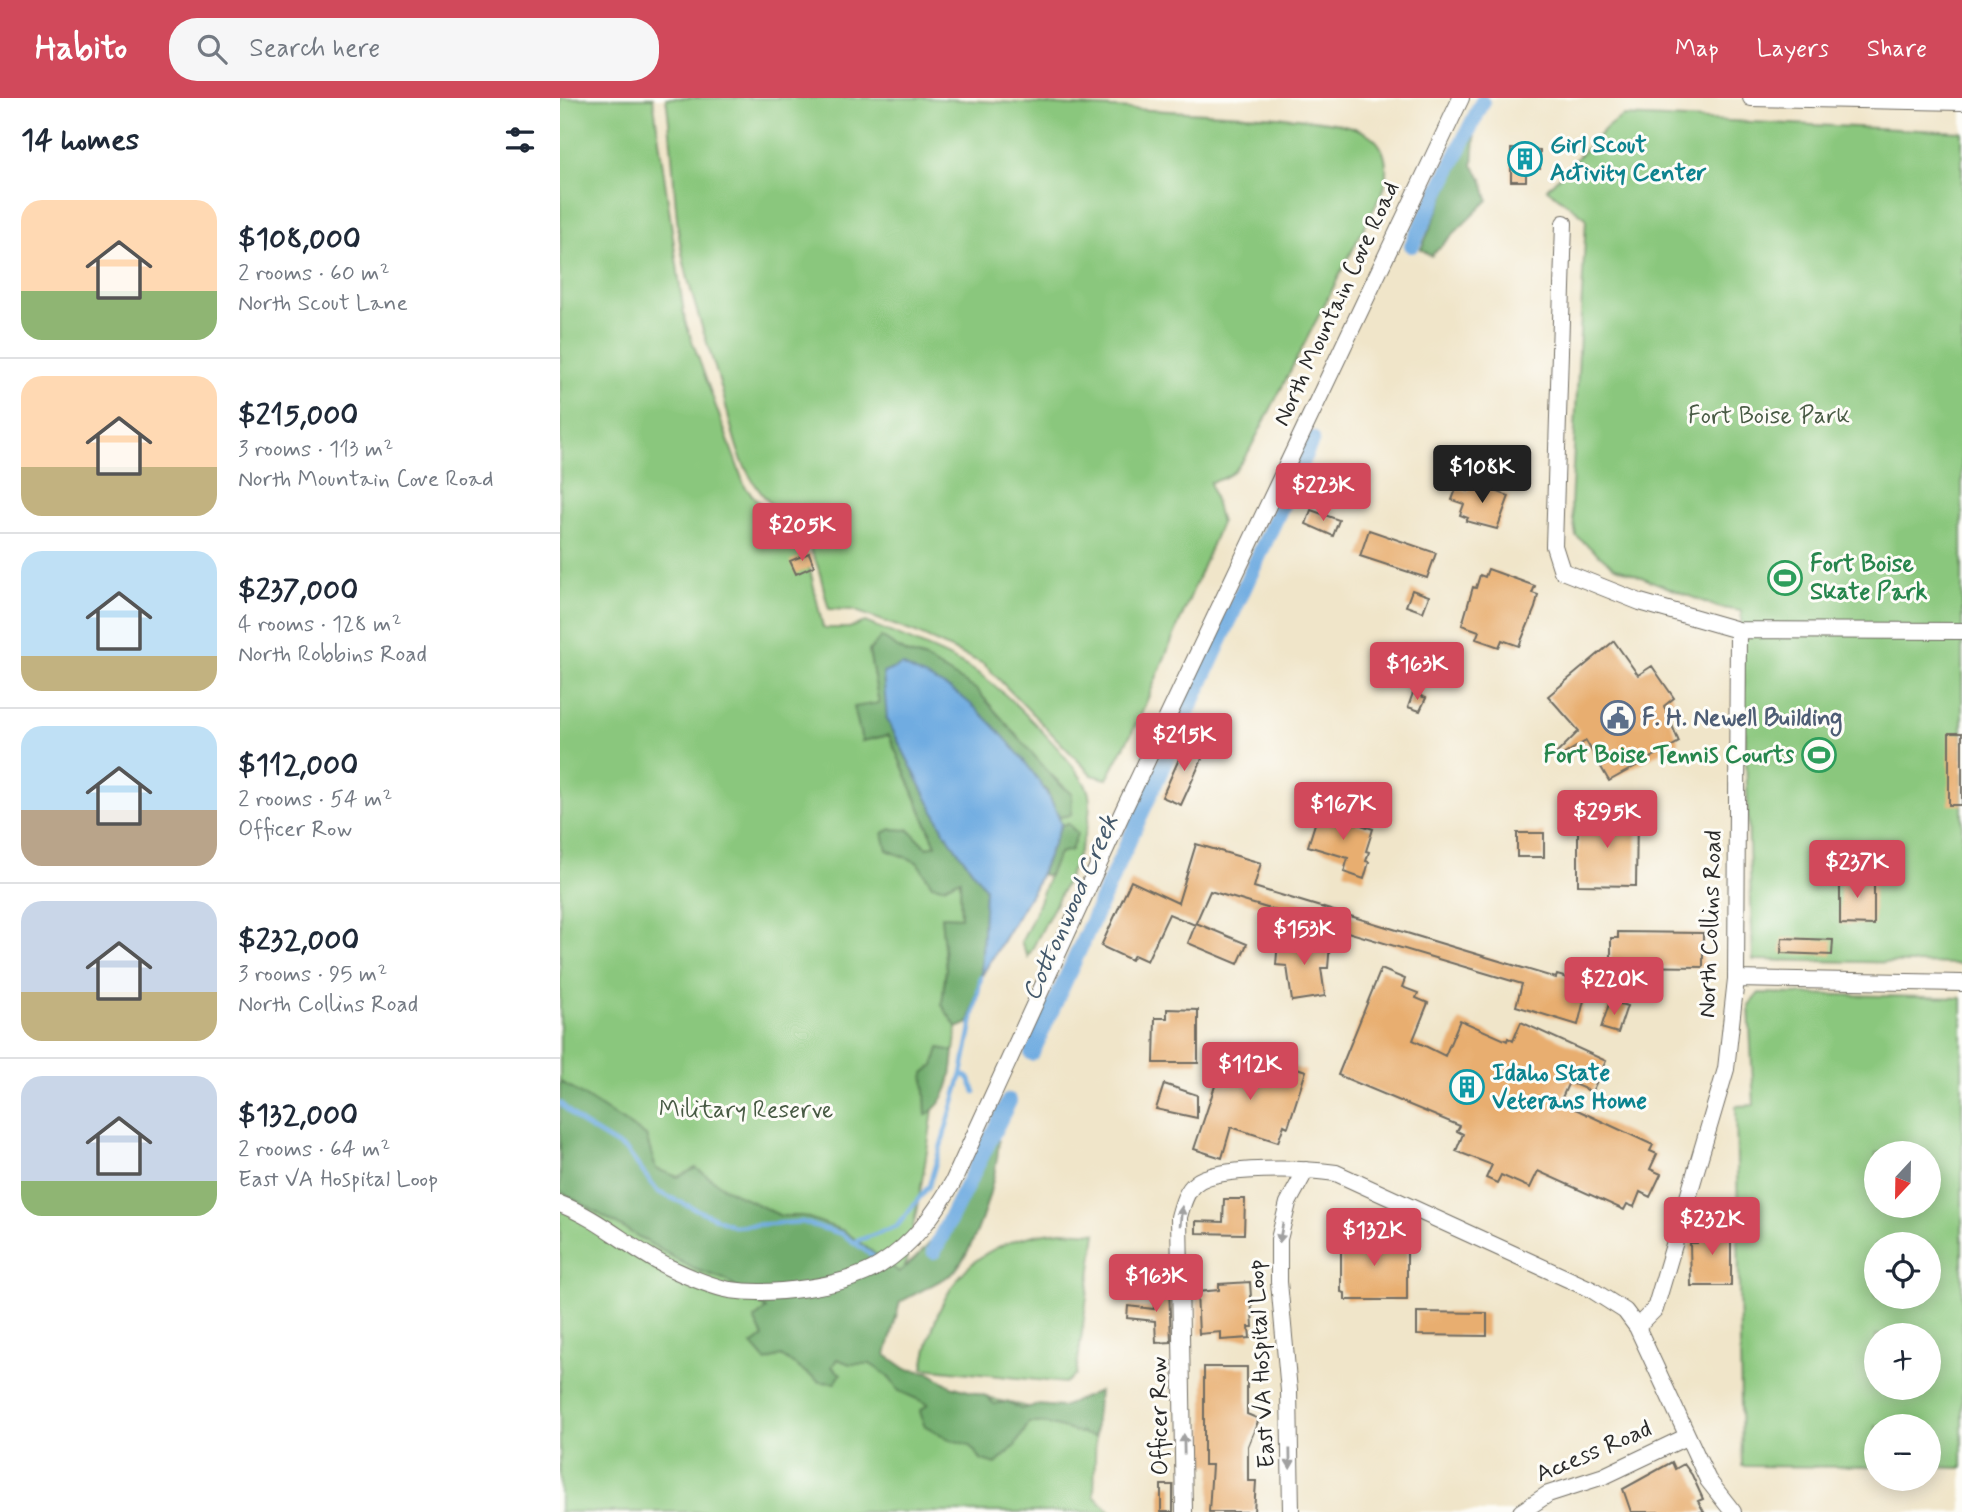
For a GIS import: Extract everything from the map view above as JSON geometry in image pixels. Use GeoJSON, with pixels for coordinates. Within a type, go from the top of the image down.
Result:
{"type":"FeatureCollection","features":[{"type":"Feature","properties":{"kind":"street","name":"North Mountain Cove Road"},"geometry":{"type":"LineString","coordinates":[[560,1204],[580,1212],[667,1267],[729,1290],[802,1287],[854,1277],[878,1267],[896,1254],[928,1223],[953,1182],[1124,809],[1461,98]]}},
{"type":"Feature","properties":{"kind":"street"},"geometry":{"type":"LineString","coordinates":[[1751,98],[1962,102]]}},
{"type":"Feature","properties":{"kind":"street"},"geometry":{"type":"LineString","coordinates":[[1564,223],[1554,545],[1562,571],[1640,602],[1738,630],[1962,631]]}},
{"type":"Feature","properties":{"kind":"street","name":"North Collins Road"},"geometry":{"type":"LineString","coordinates":[[1637,1327],[1655,1309],[1726,1069],[1736,979],[1738,630]]}},
{"type":"Feature","properties":{"kind":"street"},"geometry":{"type":"LineString","coordinates":[[1736,979],[1962,983]]}},
{"type":"Feature","properties":{"kind":"street","name":"Officer Row"},"geometry":{"type":"LineString","coordinates":[[1185,1512],[1179,1217],[1182,1203],[1195,1183],[1211,1176],[1258,1170],[1306,1170]]}},
{"type":"Feature","properties":{"kind":"street"},"geometry":{"type":"LineString","coordinates":[[1306,1170],[1336,1174],[1592,1290],[1625,1311],[1637,1327],[1708,1480],[1732,1512]]}},
{"type":"Feature","properties":{"kind":"street","name":"East VA Hospital Loop"},"geometry":{"type":"LineString","coordinates":[[1291,1512],[1289,1391],[1279,1282],[1279,1239],[1288,1203],[1306,1170]]}},
{"type":"Feature","properties":{"kind":"street","name":"Access Road"},"geometry":{"type":"LineString","coordinates":[[1521,1512],[1548,1494],[1604,1476],[1686,1437]]}},
{"type":"Feature","properties":{"kind":"green space","name":"Military Reserve"},"geometry":{"type":"Polygon","coordinates":[[[560,98],[653,98],[685,321],[745,487],[807,556],[823,628],[849,628],[865,622],[973,670],[1001,691],[1035,724],[1067,760],[1087,788],[1089,815],[1080,850],[1028,957],[1021,942],[1059,853],[1071,850],[1069,824],[1061,825],[1059,817],[1071,815],[1072,794],[926,659],[906,653],[881,637],[869,651],[879,703],[862,741],[889,735],[936,846],[927,849],[909,830],[917,862],[944,887],[960,878],[961,917],[941,916],[946,969],[942,1005],[957,1028],[954,1051],[939,1048],[925,1165],[884,1356],[911,1381],[1096,1422],[1094,1496],[1111,1512],[560,1512],[560,98]]]}},
{"type":"Feature","properties":{"kind":"green space"},"geometry":{"type":"Polygon","coordinates":[[[666,98],[926,98],[1298,118],[1350,126],[1375,140],[1383,151],[1386,168],[1384,189],[1249,451],[1233,472],[1210,482],[1221,523],[1140,717],[1107,779],[1092,775],[984,664],[916,633],[853,610],[829,609],[811,551],[762,493],[740,456],[682,254],[666,98]]]}},
{"type":"Feature","properties":{"kind":"green space","name":"Fort Boise Park"},"geometry":{"type":"Polygon","coordinates":[[[1623,116],[1962,132],[1962,964],[1753,960],[1741,611],[1717,607],[1613,566],[1576,536],[1571,505],[1586,218],[1547,189],[1608,126],[1623,116]]]}},
{"type":"Feature","properties":{"kind":"green space"},"geometry":{"type":"Polygon","coordinates":[[[1470,137],[1475,137],[1473,165],[1483,181],[1488,200],[1431,256],[1421,249],[1470,137]]]}},
{"type":"Feature","properties":{"kind":"green space"},"geometry":{"type":"Polygon","coordinates":[[[881,637],[906,653],[926,659],[977,690],[1058,783],[1072,794],[1071,815],[1059,817],[1046,789],[887,719],[945,833],[985,888],[981,977],[969,1023],[957,1028],[942,1005],[946,969],[941,916],[961,917],[960,879],[943,887],[932,885],[917,862],[887,850],[883,833],[891,829],[909,830],[927,848],[936,845],[889,735],[862,741],[854,707],[879,703],[869,651],[881,637]]]}},
{"type":"Feature","properties":{"kind":"green space"},"geometry":{"type":"Polygon","coordinates":[[[1069,824],[1077,834],[1071,850],[1059,853],[1048,876],[1041,874],[1061,825],[1069,824]]]}},
{"type":"Feature","properties":{"kind":"green space"},"geometry":{"type":"Polygon","coordinates":[[[1759,993],[1962,998],[1962,1468],[1941,1467],[1941,1414],[1864,1414],[1864,1467],[1742,1466],[1736,1106],[1754,1105],[1749,1005],[1759,993]]]}},
{"type":"Feature","properties":{"kind":"green space"},"geometry":{"type":"Polygon","coordinates":[[[939,1048],[954,1051],[950,1079],[940,1103],[926,1115],[924,1073],[934,1065],[939,1048]]]}},
{"type":"Feature","properties":{"kind":"green space"},"geometry":{"type":"Polygon","coordinates":[[[560,1081],[646,1136],[656,1169],[678,1177],[696,1168],[726,1189],[781,1216],[803,1216],[844,1231],[899,1272],[930,1243],[954,1211],[991,1137],[999,1141],[990,1192],[971,1245],[953,1273],[900,1302],[886,1355],[906,1369],[928,1372],[951,1386],[986,1396],[994,1404],[1007,1402],[1021,1409],[1037,1405],[1062,1407],[1099,1391],[1094,1437],[1044,1423],[1029,1423],[1015,1446],[996,1464],[982,1460],[969,1445],[949,1439],[924,1425],[920,1411],[928,1404],[899,1391],[887,1375],[870,1364],[850,1364],[837,1359],[832,1367],[841,1374],[835,1383],[820,1382],[781,1356],[766,1361],[752,1345],[763,1337],[754,1319],[766,1309],[724,1279],[694,1269],[560,1191],[560,1081]]]}},
{"type":"Feature","properties":{"kind":"green space"},"geometry":{"type":"Polygon","coordinates":[[[1062,1231],[1096,1233],[1076,1375],[1065,1383],[923,1368],[939,1312],[950,1289],[965,1271],[983,1255],[1005,1244],[1062,1231]]]}},
{"type":"Feature","properties":{"kind":"water"},"geometry":{"type":"Polygon","coordinates":[[[902,665],[955,692],[985,717],[1032,771],[1055,808],[1061,825],[1035,887],[981,977],[985,888],[945,833],[887,719],[883,673],[902,665]]]}},
{"type":"Feature","properties":{"kind":"building","name":"Girl Scout Activity Center"},"geometry":{"type":"Polygon","coordinates":[[[1511,149],[1540,150],[1540,168],[1531,168],[1531,172],[1526,172],[1526,181],[1511,181],[1511,149]]]}},
{"type":"Feature","properties":{"kind":"building"},"geometry":{"type":"Polygon","coordinates":[[[1471,482],[1509,496],[1497,529],[1466,521],[1468,518],[1460,515],[1464,504],[1452,500],[1457,487],[1468,491],[1471,482]]]}},
{"type":"Feature","properties":{"kind":"building"},"geometry":{"type":"Polygon","coordinates":[[[1311,510],[1339,520],[1333,536],[1306,524],[1311,510]]]}},
{"type":"Feature","properties":{"kind":"building"},"geometry":{"type":"Polygon","coordinates":[[[1369,530],[1436,553],[1427,578],[1360,556],[1369,530]]]}},
{"type":"Feature","properties":{"kind":"building"},"geometry":{"type":"Polygon","coordinates":[[[809,553],[814,566],[796,574],[790,561],[809,553]]]}},
{"type":"Feature","properties":{"kind":"building"},"geometry":{"type":"Polygon","coordinates":[[[1488,569],[1535,586],[1532,593],[1538,595],[1535,608],[1519,646],[1502,640],[1499,647],[1476,639],[1479,631],[1462,625],[1473,587],[1476,588],[1480,575],[1485,577],[1488,569]]]}},
{"type":"Feature","properties":{"kind":"building"},"geometry":{"type":"Polygon","coordinates":[[[1412,590],[1429,596],[1423,612],[1406,606],[1412,590]]]}},
{"type":"Feature","properties":{"kind":"building","name":"F. H. Newell Building"},"geometry":{"type":"Polygon","coordinates":[[[1614,641],[1638,675],[1652,666],[1674,698],[1664,706],[1679,742],[1609,781],[1586,741],[1558,758],[1555,755],[1579,731],[1548,696],[1614,641]]]}},
{"type":"Feature","properties":{"kind":"building"},"geometry":{"type":"Polygon","coordinates":[[[1413,693],[1426,698],[1420,711],[1408,707],[1413,693]]]}},
{"type":"Feature","properties":{"kind":"building"},"geometry":{"type":"Polygon","coordinates":[[[1949,733],[1962,733],[1962,805],[1949,805],[1949,733]]]}},
{"type":"Feature","properties":{"kind":"building"},"geometry":{"type":"Polygon","coordinates":[[[1187,741],[1206,750],[1181,805],[1162,797],[1187,741]]]}},
{"type":"Feature","properties":{"kind":"building"},"geometry":{"type":"Polygon","coordinates":[[[1319,811],[1373,829],[1366,851],[1369,852],[1366,861],[1369,862],[1364,879],[1344,872],[1348,858],[1308,846],[1319,811]]]}},
{"type":"Feature","properties":{"kind":"building"},"geometry":{"type":"Polygon","coordinates":[[[1578,815],[1637,816],[1636,886],[1578,885],[1578,815]]]}},
{"type":"Feature","properties":{"kind":"building"},"geometry":{"type":"Polygon","coordinates":[[[1517,833],[1544,833],[1544,857],[1517,857],[1517,833]]]}},
{"type":"Feature","properties":{"kind":"building"},"geometry":{"type":"Polygon","coordinates":[[[1196,844],[1261,863],[1254,887],[1556,978],[1557,975],[1588,984],[1578,1025],[1516,1006],[1522,984],[1210,891],[1195,925],[1169,914],[1147,961],[1134,955],[1131,960],[1101,946],[1131,881],[1178,903],[1196,844]]]}},
{"type":"Feature","properties":{"kind":"building"},"geometry":{"type":"Polygon","coordinates":[[[1840,876],[1874,877],[1874,925],[1840,924],[1840,876]]]}},
{"type":"Feature","properties":{"kind":"building"},"geometry":{"type":"Polygon","coordinates":[[[1196,923],[1247,944],[1238,964],[1188,943],[1196,923]]]}},
{"type":"Feature","properties":{"kind":"building"},"geometry":{"type":"Polygon","coordinates":[[[1618,932],[1703,933],[1703,967],[1618,966],[1618,962],[1611,962],[1611,938],[1618,938],[1618,932]]]}},
{"type":"Feature","properties":{"kind":"building"},"geometry":{"type":"Polygon","coordinates":[[[1782,938],[1833,940],[1832,955],[1781,953],[1782,938]]]}},
{"type":"Feature","properties":{"kind":"building"},"geometry":{"type":"Polygon","coordinates":[[[1278,940],[1330,943],[1328,968],[1321,968],[1325,996],[1292,1001],[1287,966],[1276,965],[1278,940]]]}},
{"type":"Feature","properties":{"kind":"building","name":"Idaho State Veterans Home"},"geometry":{"type":"Polygon","coordinates":[[[1381,969],[1405,979],[1402,987],[1418,993],[1416,998],[1428,1003],[1413,1040],[1445,1056],[1460,1020],[1507,1041],[1508,1038],[1513,1041],[1521,1022],[1606,1061],[1592,1092],[1569,1082],[1560,1102],[1653,1145],[1650,1151],[1657,1154],[1650,1169],[1661,1174],[1650,1197],[1640,1192],[1634,1207],[1627,1204],[1624,1210],[1538,1171],[1530,1188],[1501,1175],[1497,1183],[1486,1178],[1492,1165],[1456,1151],[1463,1134],[1457,1131],[1460,1126],[1338,1075],[1381,969]]]}},
{"type":"Feature","properties":{"kind":"building"},"geometry":{"type":"Polygon","coordinates":[[[1610,1001],[1627,1006],[1618,1033],[1601,1028],[1610,1001]]]}},
{"type":"Feature","properties":{"kind":"building"},"geometry":{"type":"Polygon","coordinates":[[[1167,1009],[1198,1010],[1198,1063],[1154,1063],[1155,1018],[1167,1018],[1167,1009]]]}},
{"type":"Feature","properties":{"kind":"building"},"geometry":{"type":"Polygon","coordinates":[[[1253,1054],[1306,1071],[1288,1127],[1284,1125],[1278,1142],[1231,1127],[1222,1158],[1194,1149],[1224,1059],[1249,1067],[1253,1054]]]}},
{"type":"Feature","properties":{"kind":"building"},"geometry":{"type":"Polygon","coordinates":[[[1164,1084],[1197,1095],[1197,1118],[1156,1109],[1164,1084]]]}},
{"type":"Feature","properties":{"kind":"building"},"geometry":{"type":"Polygon","coordinates":[[[1224,1199],[1245,1199],[1244,1234],[1196,1233],[1196,1221],[1223,1222],[1224,1199]]]}},
{"type":"Feature","properties":{"kind":"building"},"geometry":{"type":"Polygon","coordinates":[[[1709,1221],[1731,1221],[1731,1286],[1691,1286],[1690,1243],[1697,1243],[1697,1236],[1709,1236],[1709,1221]]]}},
{"type":"Feature","properties":{"kind":"building"},"geometry":{"type":"Polygon","coordinates":[[[1345,1235],[1403,1235],[1403,1242],[1407,1242],[1407,1300],[1345,1300],[1345,1293],[1341,1292],[1341,1241],[1345,1241],[1345,1235]]]}},
{"type":"Feature","properties":{"kind":"building"},"geometry":{"type":"Polygon","coordinates":[[[1250,1282],[1253,1327],[1249,1327],[1250,1338],[1221,1340],[1221,1332],[1199,1334],[1197,1292],[1219,1290],[1219,1284],[1250,1282]]]}},
{"type":"Feature","properties":{"kind":"building"},"geometry":{"type":"Polygon","coordinates":[[[1169,1287],[1171,1342],[1156,1343],[1155,1321],[1127,1318],[1128,1306],[1154,1309],[1153,1288],[1169,1287]]]}},
{"type":"Feature","properties":{"kind":"building"},"geometry":{"type":"Polygon","coordinates":[[[1417,1312],[1487,1313],[1487,1336],[1417,1335],[1417,1312]]]}},
{"type":"Feature","properties":{"kind":"building"},"geometry":{"type":"Polygon","coordinates":[[[1204,1367],[1247,1367],[1247,1414],[1259,1419],[1248,1446],[1248,1481],[1256,1481],[1254,1512],[1209,1512],[1212,1465],[1204,1465],[1204,1367]]]}},
{"type":"Feature","properties":{"kind":"building"},"geometry":{"type":"Polygon","coordinates":[[[1672,1462],[1675,1469],[1684,1464],[1692,1475],[1703,1499],[1698,1501],[1704,1512],[1631,1512],[1623,1489],[1672,1462]]]}},
{"type":"Feature","properties":{"kind":"building"},"geometry":{"type":"Polygon","coordinates":[[[1161,1485],[1173,1485],[1173,1512],[1161,1512],[1161,1485]]]}},
{"type":"Feature","properties":{"kind":"waterway","name":"Cottonwood Creek"},"geometry":{"type":"LineString","coordinates":[[1412,245],[1482,103]]}},
{"type":"Feature","properties":{"kind":"waterway","name":"Cottonwood Creek"},"geometry":{"type":"LineString","coordinates":[[1032,1053],[1312,439]]}},
{"type":"Feature","properties":{"kind":"waterway"},"geometry":{"type":"LineString","coordinates":[[975,1092],[969,1078],[962,1074],[981,977]]}},
{"type":"Feature","properties":{"kind":"waterway"},"geometry":{"type":"LineString","coordinates":[[854,1242],[897,1226],[929,1186],[962,1074]]}},
{"type":"Feature","properties":{"kind":"waterway","name":"Cottonwood Creek"},"geometry":{"type":"LineString","coordinates":[[934,1251],[1009,1101]]}},
{"type":"Feature","properties":{"kind":"waterway","name":"Cottonwood Creek"},"geometry":{"type":"LineString","coordinates":[[560,1103],[581,1123],[627,1151],[658,1192],[733,1226],[802,1222],[842,1234],[874,1257]]}},
{"type":"Feature","properties":{"kind":"place","name":"Girl Scout Activity Center"},"geometry":{"type":"Point","coordinates":[1525,159]}},
{"type":"Feature","properties":{"kind":"place","name":"Fort Boise Skate Park"},"geometry":{"type":"Point","coordinates":[1785,578]}},
{"type":"Feature","properties":{"kind":"place","name":"F. H. Newell Building"},"geometry":{"type":"Point","coordinates":[1618,718]}},
{"type":"Feature","properties":{"kind":"place","name":"Fort Boise Tennis Courts"},"geometry":{"type":"Point","coordinates":[1819,755]}},
{"type":"Feature","properties":{"kind":"place","name":"Idaho State Veterans Home"},"geometry":{"type":"Point","coordinates":[1467,1087]}}]}
